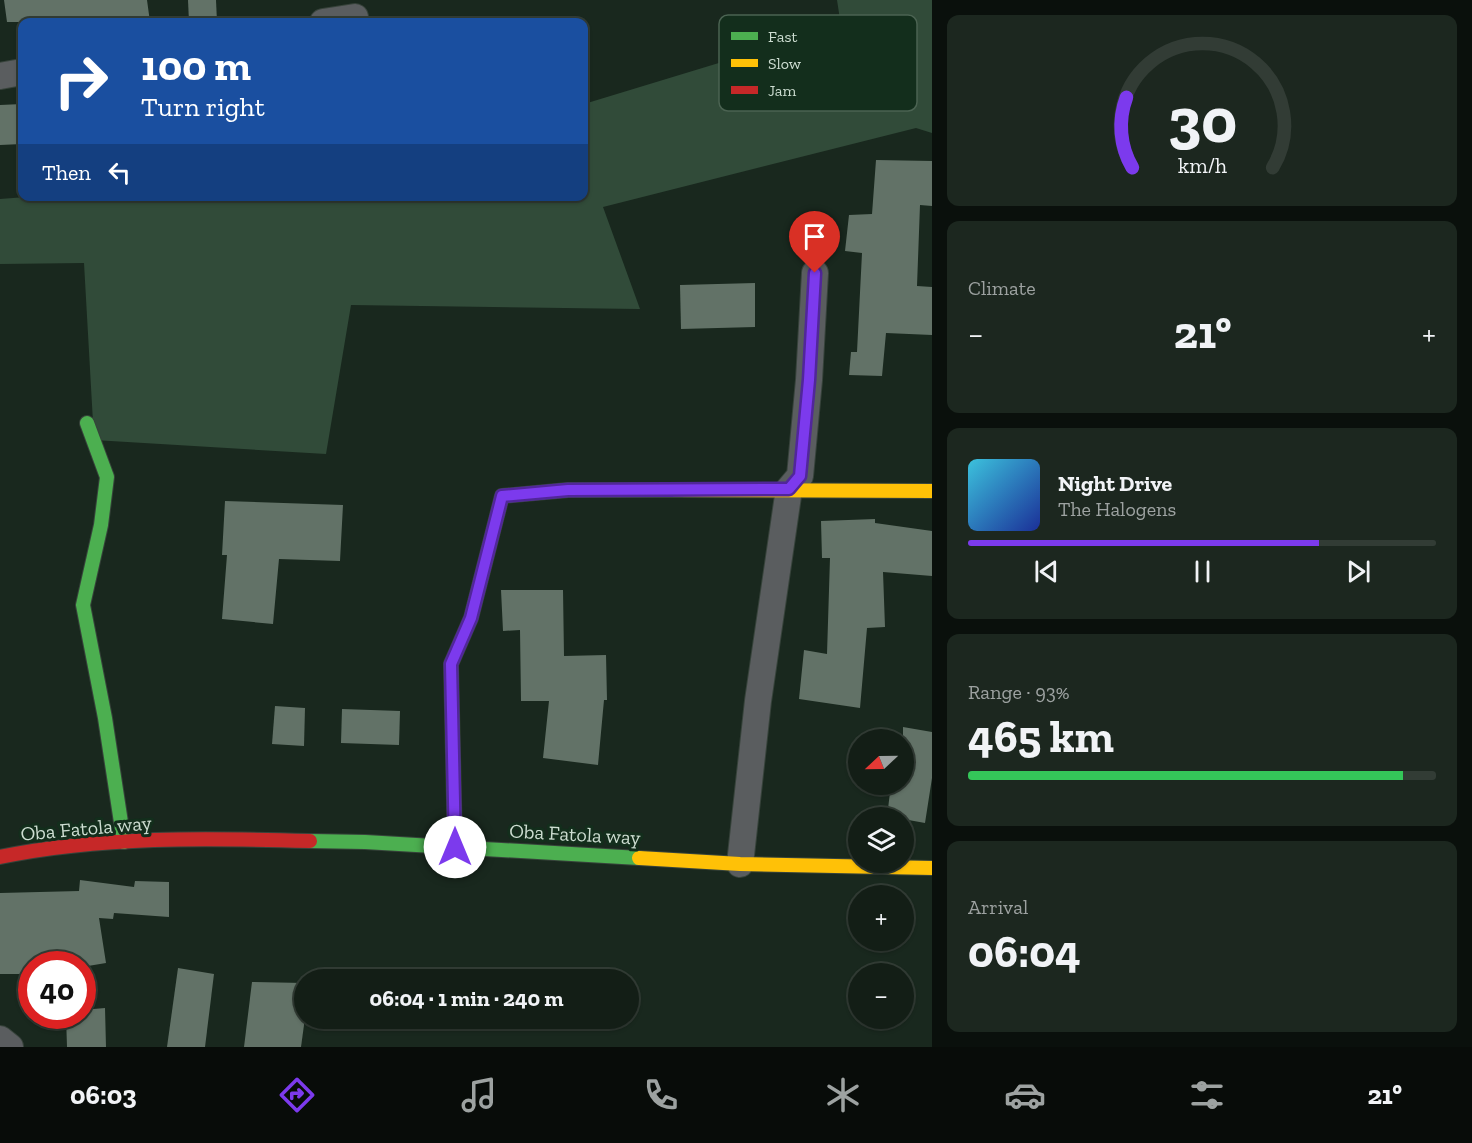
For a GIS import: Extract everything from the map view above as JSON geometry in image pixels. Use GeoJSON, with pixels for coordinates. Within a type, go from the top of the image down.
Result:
{"type":"FeatureCollection","features":[{"type":"Feature","properties":{"kind":"street"},"geometry":{"type":"LineString","coordinates":[[337,18],[354,13]]}},
{"type":"Feature","properties":{"kind":"street"},"geometry":{"type":"LineString","coordinates":[[0,76],[18,73]]}},
{"type":"Feature","properties":{"kind":"street"},"geometry":{"type":"LineString","coordinates":[[740,864],[758,701],[789,489],[800,476],[809,380],[815,273]]}},
{"type":"Feature","properties":{"kind":"street"},"geometry":{"type":"LineString","coordinates":[[87,423],[107,477],[101,525],[83,605],[105,718],[124,842]]}},
{"type":"Feature","properties":{"kind":"street"},"geometry":{"type":"LineString","coordinates":[[455,847],[451,664],[471,618],[502,496],[568,490],[932,491]]}},
{"type":"Feature","properties":{"kind":"street","name":"Oba Fatola way"},"geometry":{"type":"LineString","coordinates":[[0,857],[34,850],[124,842],[237,839],[455,847],[740,864],[932,868]]}},
{"type":"Feature","properties":{"kind":"street"},"geometry":{"type":"LineString","coordinates":[[0,1040],[10,1047]]}},
{"type":"Feature","properties":{"kind":"green space"},"geometry":{"type":"Polygon","coordinates":[[[837,0],[932,0],[932,133],[916,128],[603,207],[640,309],[351,305],[326,454],[94,440],[84,263],[0,264],[0,199],[18,198],[18,201],[588,201],[588,103],[719,63],[719,111],[917,111],[917,15],[839,15],[837,0]]]}},
{"type":"Feature","properties":{"kind":"building"},"geometry":{"type":"Polygon","coordinates":[[[4,0],[147,0],[149,18],[18,18],[18,22],[7,22],[4,0]]]}},
{"type":"Feature","properties":{"kind":"building"},"geometry":{"type":"Polygon","coordinates":[[[188,0],[216,0],[217,18],[189,18],[188,0]]]}},
{"type":"Feature","properties":{"kind":"building"},"geometry":{"type":"Polygon","coordinates":[[[18,104],[18,144],[0,145],[0,105],[18,104]]]}},
{"type":"Feature","properties":{"kind":"building"},"geometry":{"type":"Polygon","coordinates":[[[876,160],[932,161],[932,206],[920,205],[917,286],[932,287],[932,335],[886,333],[882,376],[849,375],[851,352],[857,352],[862,253],[845,251],[849,215],[872,214],[876,160]]]}},
{"type":"Feature","properties":{"kind":"building"},"geometry":{"type":"Polygon","coordinates":[[[755,283],[755,327],[681,329],[680,285],[755,283]]]}},
{"type":"Feature","properties":{"kind":"building"},"geometry":{"type":"Polygon","coordinates":[[[225,501],[343,505],[340,561],[279,559],[273,624],[222,619],[227,555],[222,555],[225,501]]]}},
{"type":"Feature","properties":{"kind":"building"},"geometry":{"type":"Polygon","coordinates":[[[875,519],[875,523],[932,531],[932,576],[883,572],[885,627],[867,628],[860,708],[799,699],[804,650],[827,654],[830,558],[822,558],[821,521],[875,519]]]}},
{"type":"Feature","properties":{"kind":"building"},"geometry":{"type":"Polygon","coordinates":[[[501,590],[563,590],[564,656],[606,655],[607,700],[604,700],[598,765],[543,758],[549,701],[521,701],[520,630],[503,631],[501,590]]]}},
{"type":"Feature","properties":{"kind":"building"},"geometry":{"type":"Polygon","coordinates":[[[275,706],[305,708],[304,746],[272,744],[275,706]]]}},
{"type":"Feature","properties":{"kind":"building"},"geometry":{"type":"Polygon","coordinates":[[[342,709],[400,711],[399,745],[341,743],[342,709]]]}},
{"type":"Feature","properties":{"kind":"building"},"geometry":{"type":"Polygon","coordinates":[[[903,727],[932,732],[932,778],[925,823],[914,821],[914,807],[888,807],[890,795],[914,795],[914,729],[903,729],[903,727]]]}},
{"type":"Feature","properties":{"kind":"building"},"geometry":{"type":"Polygon","coordinates":[[[80,880],[134,887],[135,881],[169,882],[169,917],[114,913],[113,919],[99,918],[106,963],[96,965],[96,951],[18,951],[18,974],[0,974],[0,893],[79,891],[80,880]]]}},
{"type":"Feature","properties":{"kind":"building"},"geometry":{"type":"Polygon","coordinates":[[[178,968],[214,974],[205,1047],[167,1047],[178,968]]]}},
{"type":"Feature","properties":{"kind":"building"},"geometry":{"type":"Polygon","coordinates":[[[252,982],[294,983],[294,1029],[303,1029],[301,1047],[244,1047],[252,982]]]}},
{"type":"Feature","properties":{"kind":"building"},"geometry":{"type":"Polygon","coordinates":[[[105,1008],[106,1047],[67,1047],[66,1029],[96,1029],[96,1009],[105,1008]]]}},
{"type":"Feature","properties":{"kind":"traffic: fast"},"geometry":{"type":"LineString","coordinates":[[87,423],[107,477],[101,525],[83,605],[105,718],[124,842]]}},
{"type":"Feature","properties":{"kind":"traffic: fast"},"geometry":{"type":"LineString","coordinates":[[455,847],[451,664],[471,618],[502,496],[568,490],[673,490]]}},
{"type":"Feature","properties":{"kind":"traffic: fast"},"geometry":{"type":"LineString","coordinates":[[310,841],[365,842],[639,858]]}},
{"type":"Feature","properties":{"kind":"traffic: slow"},"geometry":{"type":"LineString","coordinates":[[673,490],[932,491]]}},
{"type":"Feature","properties":{"kind":"traffic: slow"},"geometry":{"type":"LineString","coordinates":[[639,858],[740,864],[932,868]]}},
{"type":"Feature","properties":{"kind":"traffic: jam"},"geometry":{"type":"LineString","coordinates":[[0,857],[38,850],[115,842],[193,839],[310,841]]}},
{"type":"Feature","properties":{"kind":"route"},"geometry":{"type":"LineString","coordinates":[[455,847],[451,664],[471,618],[502,496],[568,490],[789,489],[800,476],[809,380],[815,273]]}}]}
